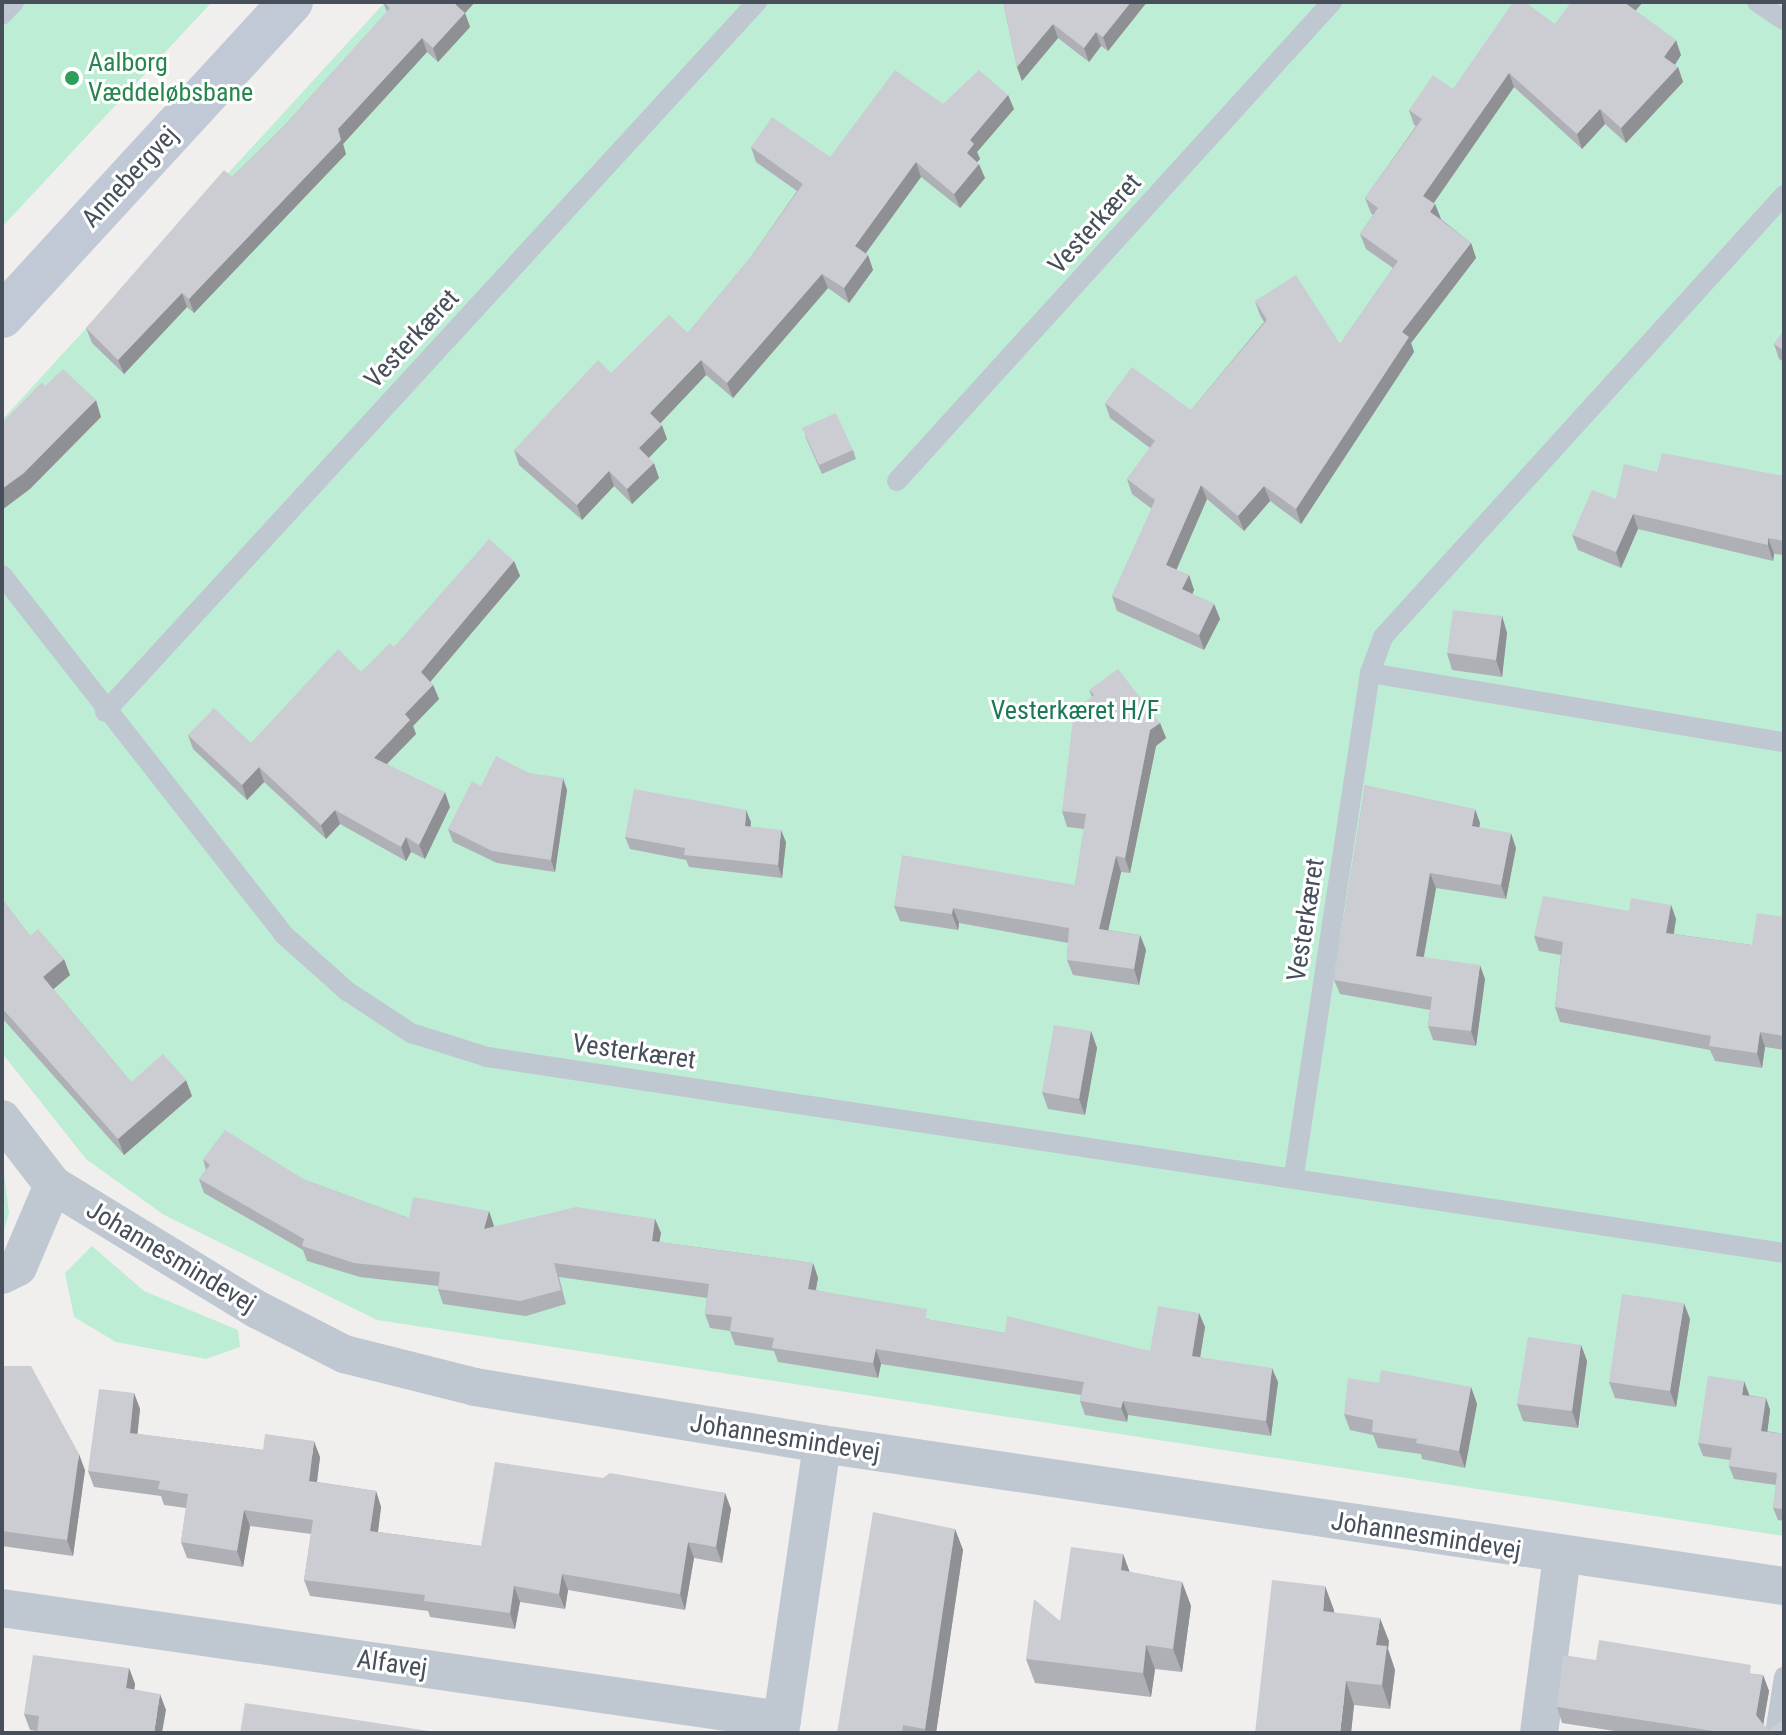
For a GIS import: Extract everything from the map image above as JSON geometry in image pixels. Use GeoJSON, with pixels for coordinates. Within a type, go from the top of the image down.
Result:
{"type":"FeatureCollection","features":[{"type":"Feature","properties":{"kind":"street","name":"Annebergvej"},"geometry":{"type":"LineString","coordinates":[[2,316],[291,2]]}},
{"type":"Feature","properties":{"kind":"street","name":"Johannesmindevej"},"geometry":{"type":"LineString","coordinates":[[2,1119],[53,1185],[258,1310],[344,1354],[475,1387],[822,1444],[1562,1557],[1784,1586]]}},
{"type":"Feature","properties":{"kind":"street"},"geometry":{"type":"LineString","coordinates":[[2,1275],[18,1267],[53,1185]]}},
{"type":"Feature","properties":{"kind":"street","name":"Alfavej"},"geometry":{"type":"LineString","coordinates":[[2,1608],[781,1727],[822,1444]]}},
{"type":"Feature","properties":{"kind":"street"},"geometry":{"type":"LineString","coordinates":[[1539,1733],[1562,1557]]}},
{"type":"Feature","properties":{"kind":"lane"},"geometry":{"type":"LineString","coordinates":[[2,15],[14,2]]}},
{"type":"Feature","properties":{"kind":"lane","name":"Vesterkæret"},"geometry":{"type":"LineString","coordinates":[[105,712],[757,2]]}},
{"type":"Feature","properties":{"kind":"lane","name":"Vesterkæret"},"geometry":{"type":"LineString","coordinates":[[897,481],[1332,2]]}},
{"type":"Feature","properties":{"kind":"lane"},"geometry":{"type":"LineString","coordinates":[[1757,2],[1784,20]]}},
{"type":"Feature","properties":{"kind":"lane","name":"Vesterkæret"},"geometry":{"type":"LineString","coordinates":[[1294,1175],[1370,673],[1383,637],[1784,195]]}},
{"type":"Feature","properties":{"kind":"lane","name":"Vesterkæret"},"geometry":{"type":"LineString","coordinates":[[2,575],[105,712],[283,934],[347,991],[411,1033],[487,1057],[1294,1175],[1784,1253]]}},
{"type":"Feature","properties":{"kind":"lane"},"geometry":{"type":"LineString","coordinates":[[1370,673],[1784,742]]}},
{"type":"Feature","properties":{"kind":"lane"},"geometry":{"type":"LineString","coordinates":[[1775,1733],[1784,1677]]}},
{"type":"Feature","properties":{"kind":"green space","name":"Aalborg Væddeløbsbane"},"geometry":{"type":"Polygon","coordinates":[[[2,2],[212,2],[2,227],[2,2]]]}},
{"type":"Feature","properties":{"kind":"green space","name":"Vesterkæret H/F"},"geometry":{"type":"Polygon","coordinates":[[[385,2],[1784,2],[1784,1536],[377,1320],[164,1215],[86,1159],[2,1053],[2,420],[385,2]]]}},
{"type":"Feature","properties":{"kind":"green space"},"geometry":{"type":"Polygon","coordinates":[[[2,1155],[9,1213],[2,1237],[2,1155]]]}},
{"type":"Feature","properties":{"kind":"green space"},"geometry":{"type":"Polygon","coordinates":[[[92,1246],[144,1291],[238,1330],[240,1347],[206,1359],[116,1342],[74,1317],[65,1273],[92,1246]]]}},
{"type":"Feature","properties":{"kind":"building"},"geometry":{"type":"Polygon","coordinates":[[[383,2],[457,2],[455,4],[465,13],[433,48],[422,38],[338,129],[341,140],[189,299],[182,293],[118,360],[86,328],[224,170],[232,177],[284,126],[390,8],[383,2]]]}},
{"type":"Feature","properties":{"kind":"building"},"geometry":{"type":"Polygon","coordinates":[[[1003,2],[1131,2],[1103,37],[1096,32],[1084,48],[1053,24],[1017,67],[1003,2]]]}},
{"type":"Feature","properties":{"kind":"building"},"geometry":{"type":"Polygon","coordinates":[[[1513,2],[1525,2],[1555,24],[1571,2],[1624,2],[1676,40],[1664,57],[1678,67],[1621,128],[1600,109],[1577,134],[1509,73],[1423,196],[1435,204],[1430,212],[1471,243],[1402,332],[1409,337],[1296,509],[1264,486],[1238,516],[1201,485],[1166,565],[1189,575],[1182,589],[1214,604],[1199,635],[1112,596],[1155,500],[1127,479],[1155,441],[1105,403],[1132,367],[1191,410],[1267,320],[1255,301],[1296,275],[1340,344],[1398,261],[1360,234],[1378,208],[1365,198],[1422,119],[1409,110],[1433,75],[1453,89],[1513,2]]]}},
{"type":"Feature","properties":{"kind":"building"},"geometry":{"type":"Polygon","coordinates":[[[895,70],[943,104],[979,70],[1008,95],[970,140],[974,144],[967,153],[979,164],[954,194],[916,162],[855,246],[868,255],[844,288],[822,274],[727,383],[701,360],[650,413],[662,425],[639,448],[654,463],[627,489],[609,471],[577,505],[514,450],[598,360],[611,373],[669,315],[688,333],[750,258],[803,184],[751,147],[772,117],[830,157],[895,70]]]}},
{"type":"Feature","properties":{"kind":"building"},"geometry":{"type":"Polygon","coordinates":[[[1784,331],[1784,351],[1774,344],[1784,331]]]}},
{"type":"Feature","properties":{"kind":"building"},"geometry":{"type":"Polygon","coordinates":[[[63,369],[96,400],[24,473],[2,489],[2,423],[42,382],[45,386],[63,369]]]}},
{"type":"Feature","properties":{"kind":"building"},"geometry":{"type":"Polygon","coordinates":[[[836,413],[853,450],[819,465],[802,428],[836,413]]]}},
{"type":"Feature","properties":{"kind":"building"},"geometry":{"type":"Polygon","coordinates":[[[1662,453],[1784,476],[1784,541],[1768,538],[1768,545],[1633,514],[1616,552],[1572,535],[1592,490],[1616,499],[1624,464],[1657,472],[1662,453]]]}},
{"type":"Feature","properties":{"kind":"building"},"geometry":{"type":"Polygon","coordinates":[[[489,539],[514,561],[421,672],[433,685],[405,714],[410,720],[374,758],[445,792],[419,845],[406,837],[401,847],[335,810],[321,825],[259,767],[242,785],[188,735],[214,708],[251,743],[338,649],[361,672],[390,643],[394,647],[489,539]]]}},
{"type":"Feature","properties":{"kind":"building"},"geometry":{"type":"Polygon","coordinates":[[[1453,610],[1502,616],[1496,660],[1447,653],[1453,610]]]}},
{"type":"Feature","properties":{"kind":"building"},"geometry":{"type":"Polygon","coordinates":[[[1118,669],[1160,723],[1150,730],[1125,858],[1116,856],[1099,929],[1140,935],[1134,969],[1067,960],[1069,928],[953,908],[952,914],[894,906],[902,855],[1075,885],[1086,814],[1062,811],[1074,711],[1094,695],[1089,690],[1118,669]]]}},
{"type":"Feature","properties":{"kind":"building"},"geometry":{"type":"Polygon","coordinates":[[[496,756],[529,773],[563,778],[551,860],[492,851],[448,829],[472,781],[481,786],[496,756]]]}},
{"type":"Feature","properties":{"kind":"building"},"geometry":{"type":"Polygon","coordinates":[[[1365,785],[1475,809],[1472,826],[1511,833],[1501,885],[1430,873],[1416,956],[1480,965],[1471,1031],[1428,1026],[1432,997],[1334,980],[1365,785]]]}},
{"type":"Feature","properties":{"kind":"building"},"geometry":{"type":"Polygon","coordinates":[[[634,789],[746,810],[745,826],[781,830],[778,865],[684,855],[685,848],[625,837],[634,789]]]}},
{"type":"Feature","properties":{"kind":"building"},"geometry":{"type":"Polygon","coordinates":[[[1543,896],[1629,911],[1631,898],[1671,905],[1666,933],[1752,945],[1757,913],[1784,917],[1784,1036],[1760,1032],[1757,1053],[1709,1046],[1711,1036],[1555,1007],[1563,942],[1534,936],[1543,896]]]}},
{"type":"Feature","properties":{"kind":"building"},"geometry":{"type":"Polygon","coordinates":[[[2,899],[30,936],[38,929],[64,959],[43,977],[131,1082],[163,1054],[186,1080],[118,1139],[2,1008],[2,899]]]}},
{"type":"Feature","properties":{"kind":"building"},"geometry":{"type":"Polygon","coordinates":[[[1054,1025],[1091,1031],[1079,1099],[1042,1092],[1054,1025]]]}},
{"type":"Feature","properties":{"kind":"building"},"geometry":{"type":"Polygon","coordinates":[[[225,1130],[305,1180],[409,1218],[413,1197],[489,1211],[484,1229],[576,1207],[655,1219],[652,1241],[813,1263],[808,1289],[927,1309],[926,1319],[1005,1333],[1007,1316],[1150,1351],[1158,1306],[1199,1313],[1192,1356],[1272,1368],[1266,1421],[1123,1401],[1121,1408],[1080,1401],[1084,1382],[876,1349],[873,1363],[772,1348],[774,1338],[730,1331],[732,1317],[705,1314],[709,1284],[554,1263],[561,1290],[520,1301],[438,1289],[440,1272],[354,1263],[302,1246],[304,1239],[199,1179],[210,1165],[203,1159],[225,1130]]]}},
{"type":"Feature","properties":{"kind":"building"},"geometry":{"type":"Polygon","coordinates":[[[1622,1294],[1684,1303],[1670,1391],[1609,1382],[1622,1294]]]}},
{"type":"Feature","properties":{"kind":"building"},"geometry":{"type":"Polygon","coordinates":[[[1528,1337],[1581,1345],[1572,1411],[1517,1404],[1528,1337]]]}},
{"type":"Feature","properties":{"kind":"building"},"geometry":{"type":"Polygon","coordinates":[[[2,1366],[31,1366],[79,1454],[67,1540],[2,1531],[2,1366]]]}},
{"type":"Feature","properties":{"kind":"building"},"geometry":{"type":"Polygon","coordinates":[[[1381,1370],[1471,1387],[1459,1451],[1416,1443],[1417,1439],[1372,1432],[1373,1420],[1344,1414],[1348,1378],[1379,1383],[1381,1370]]]}},
{"type":"Feature","properties":{"kind":"building"},"geometry":{"type":"Polygon","coordinates":[[[1708,1376],[1744,1381],[1742,1395],[1766,1398],[1761,1431],[1784,1434],[1784,1509],[1773,1508],[1777,1473],[1729,1466],[1732,1448],[1698,1443],[1708,1376]]]}},
{"type":"Feature","properties":{"kind":"building"},"geometry":{"type":"Polygon","coordinates":[[[99,1389],[134,1393],[130,1433],[263,1450],[265,1434],[314,1441],[309,1481],[376,1491],[370,1531],[481,1546],[495,1462],[603,1478],[610,1473],[725,1493],[716,1547],[688,1542],[680,1594],[562,1574],[559,1594],[514,1586],[510,1613],[424,1601],[425,1595],[304,1580],[313,1520],[244,1510],[237,1551],[181,1542],[188,1494],[158,1489],[160,1481],[88,1471],[99,1389]]]}},
{"type":"Feature","properties":{"kind":"building"},"geometry":{"type":"Polygon","coordinates":[[[873,1512],[955,1529],[925,1729],[903,1725],[902,1733],[837,1733],[873,1512]]]}},
{"type":"Feature","properties":{"kind":"building"},"geometry":{"type":"Polygon","coordinates":[[[1071,1547],[1123,1554],[1121,1570],[1182,1582],[1173,1649],[1146,1645],[1143,1673],[1026,1659],[1034,1599],[1060,1621],[1071,1547]]]}},
{"type":"Feature","properties":{"kind":"building"},"geometry":{"type":"Polygon","coordinates":[[[1272,1580],[1325,1586],[1323,1611],[1380,1618],[1376,1645],[1387,1646],[1382,1685],[1346,1681],[1340,1733],[1255,1733],[1272,1580]]]}},
{"type":"Feature","properties":{"kind":"building"},"geometry":{"type":"Polygon","coordinates":[[[1599,1640],[1751,1665],[1750,1673],[1763,1675],[1756,1715],[1768,1730],[1782,1720],[1784,1705],[1784,1733],[1726,1733],[1557,1707],[1563,1655],[1596,1660],[1599,1640]]]}},
{"type":"Feature","properties":{"kind":"building"},"geometry":{"type":"Polygon","coordinates":[[[33,1655],[129,1668],[126,1688],[160,1694],[154,1733],[37,1733],[39,1716],[24,1714],[33,1655]]]}},
{"type":"Feature","properties":{"kind":"building"},"geometry":{"type":"Polygon","coordinates":[[[245,1703],[442,1733],[240,1733],[245,1703]]]}},
{"type":"Feature","properties":{"kind":"place","name":"Aalborg Væddeløbsbane"},"geometry":{"type":"Point","coordinates":[72,78]}}]}
